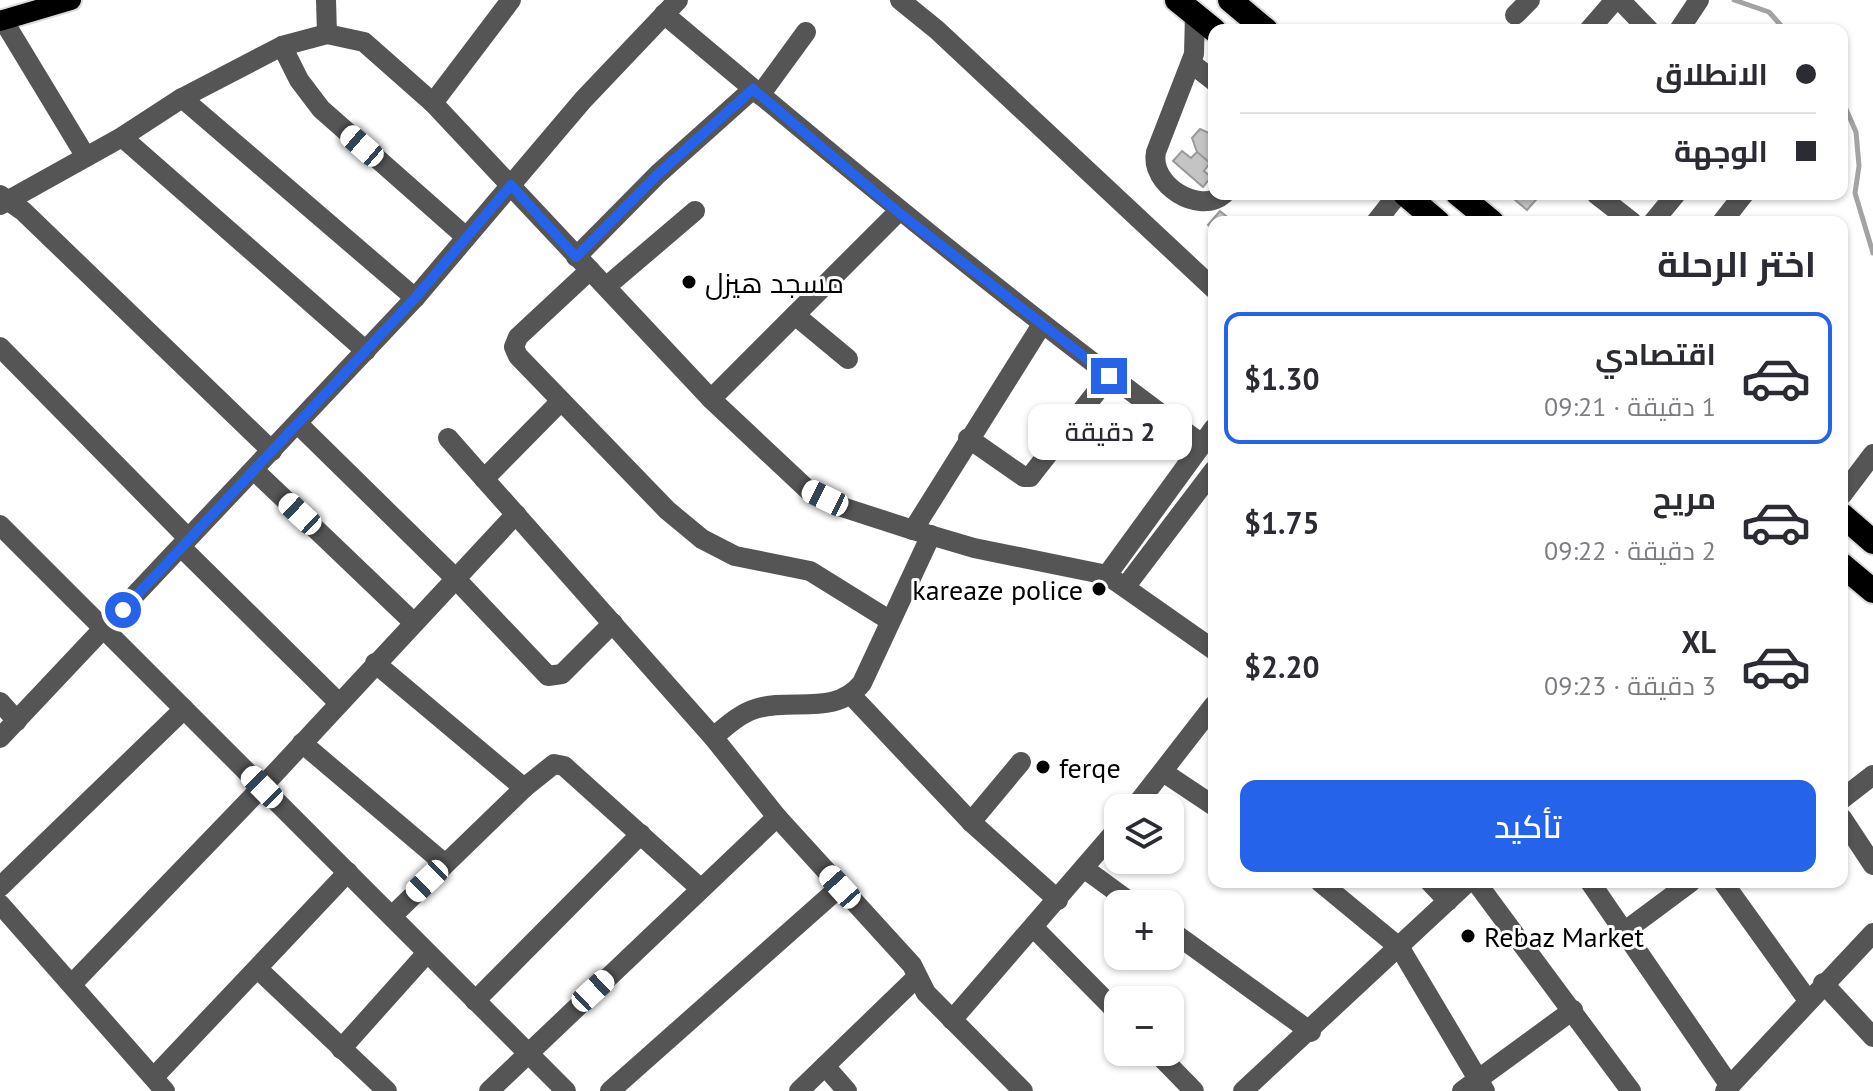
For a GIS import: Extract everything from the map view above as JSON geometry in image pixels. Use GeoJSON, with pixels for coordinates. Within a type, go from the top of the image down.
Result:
{"type":"FeatureCollection","features":[{"type":"Feature","properties":{"kind":"highway"},"geometry":{"type":"LineString","coordinates":[[1230,0],[1259,24]]}},
{"type":"Feature","properties":{"kind":"highway"},"geometry":{"type":"LineString","coordinates":[[1465,200],[1485,216]]}},
{"type":"Feature","properties":{"kind":"highway"},"geometry":{"type":"LineString","coordinates":[[1848,520],[1873,542]]}},
{"type":"Feature","properties":{"kind":"highway"},"geometry":{"type":"LineString","coordinates":[[1848,570],[1873,591]]}},
{"type":"Feature","properties":{"kind":"main road"},"geometry":{"type":"LineString","coordinates":[[2,21],[71,0]]}},
{"type":"Feature","properties":{"kind":"street"},"geometry":{"type":"LineString","coordinates":[[326,0],[327,34]]}},
{"type":"Feature","properties":{"kind":"street"},"geometry":{"type":"LineString","coordinates":[[433,103],[511,0]]}},
{"type":"Feature","properties":{"kind":"street"},"geometry":{"type":"LineString","coordinates":[[900,0],[947,39],[1208,283]]}},
{"type":"Feature","properties":{"kind":"street"},"geometry":{"type":"LineString","coordinates":[[1515,15],[1530,0]]}},
{"type":"Feature","properties":{"kind":"street"},"geometry":{"type":"LineString","coordinates":[[1595,24],[1618,0],[1643,24]]}},
{"type":"Feature","properties":{"kind":"street"},"geometry":{"type":"LineString","coordinates":[[1683,24],[1698,1]]}},
{"type":"Feature","properties":{"kind":"street"},"geometry":{"type":"LineString","coordinates":[[0,738],[415,298],[583,100],[671,7],[757,92],[898,212],[1109,376],[1208,436],[1107,575]]}},
{"type":"Feature","properties":{"kind":"street"},"geometry":{"type":"LineString","coordinates":[[1195,15],[1196,45],[1156,152],[1155,166],[1190,201],[1213,200]]}},
{"type":"Feature","properties":{"kind":"street"},"geometry":{"type":"LineString","coordinates":[[2,21],[86,157]]}},
{"type":"Feature","properties":{"kind":"street"},"geometry":{"type":"LineString","coordinates":[[806,32],[757,92],[658,174],[515,341],[515,352],[667,510],[702,539],[735,556],[810,571],[889,620]]}},
{"type":"Feature","properties":{"kind":"street"},"geometry":{"type":"LineString","coordinates":[[272,451],[3,200],[122,137],[182,98],[282,46],[327,34],[346,35],[377,49],[433,103],[711,399],[808,490],[842,507],[922,533],[1107,575],[1208,646]]}},
{"type":"Feature","properties":{"kind":"street"},"geometry":{"type":"LineString","coordinates":[[282,46],[299,80],[321,109],[466,237]]}},
{"type":"Feature","properties":{"kind":"street"},"geometry":{"type":"LineString","coordinates":[[1191,63],[1208,76]]}},
{"type":"Feature","properties":{"kind":"street"},"geometry":{"type":"LineString","coordinates":[[182,98],[415,298]]}},
{"type":"Feature","properties":{"kind":"street"},"geometry":{"type":"LineString","coordinates":[[122,137],[366,351]]}},
{"type":"Feature","properties":{"kind":"street"},"geometry":{"type":"LineString","coordinates":[[1381,216],[1393,200]]}},
{"type":"Feature","properties":{"kind":"street"},"geometry":{"type":"LineString","coordinates":[[1604,200],[1624,216]]}},
{"type":"Feature","properties":{"kind":"street"},"geometry":{"type":"LineString","coordinates":[[1658,216],[1671,200]]}},
{"type":"Feature","properties":{"kind":"street"},"geometry":{"type":"LineString","coordinates":[[1727,216],[1739,200]]}},
{"type":"Feature","properties":{"kind":"street"},"geometry":{"type":"LineString","coordinates":[[607,286],[695,211]]}},
{"type":"Feature","properties":{"kind":"street"},"geometry":{"type":"LineString","coordinates":[[711,399],[898,212]]}},
{"type":"Feature","properties":{"kind":"street"},"geometry":{"type":"LineString","coordinates":[[795,315],[848,359]]}},
{"type":"Feature","properties":{"kind":"street"},"geometry":{"type":"LineString","coordinates":[[713,737],[756,709],[817,705],[852,696],[862,683],[922,533],[968,438],[1041,326]]}},
{"type":"Feature","properties":{"kind":"street"},"geometry":{"type":"LineString","coordinates":[[0,347],[339,703]]}},
{"type":"Feature","properties":{"kind":"street"},"geometry":{"type":"LineString","coordinates":[[968,438],[1024,477],[1030,477],[1109,376]]}},
{"type":"Feature","properties":{"kind":"street"},"geometry":{"type":"LineString","coordinates":[[484,479],[561,401]]}},
{"type":"Feature","properties":{"kind":"street"},"geometry":{"type":"LineString","coordinates":[[298,424],[454,577],[551,678],[562,674],[613,623]]}},
{"type":"Feature","properties":{"kind":"street"},"geometry":{"type":"LineString","coordinates":[[448,438],[713,737],[777,817],[912,965],[926,993],[1023,1091]]}},
{"type":"Feature","properties":{"kind":"street"},"geometry":{"type":"LineString","coordinates":[[1848,487],[1873,454]]}},
{"type":"Feature","properties":{"kind":"street"},"geometry":{"type":"LineString","coordinates":[[255,471],[413,622]]}},
{"type":"Feature","properties":{"kind":"street"},"geometry":{"type":"LineString","coordinates":[[1126,586],[1208,478]]}},
{"type":"Feature","properties":{"kind":"street"},"geometry":{"type":"LineString","coordinates":[[72,984],[262,787],[454,577],[516,514]]}},
{"type":"Feature","properties":{"kind":"street"},"geometry":{"type":"LineString","coordinates":[[0,525],[566,1091]]}},
{"type":"Feature","properties":{"kind":"street"},"geometry":{"type":"LineString","coordinates":[[375,663],[524,788]]}},
{"type":"Feature","properties":{"kind":"street"},"geometry":{"type":"LineString","coordinates":[[852,696],[971,822],[1058,900]]}},
{"type":"Feature","properties":{"kind":"street"},"geometry":{"type":"LineString","coordinates":[[0,702],[17,721]]}},
{"type":"Feature","properties":{"kind":"street"},"geometry":{"type":"LineString","coordinates":[[0,887],[184,709]]}},
{"type":"Feature","properties":{"kind":"street"},"geometry":{"type":"LineString","coordinates":[[1145,794],[1208,713]]}},
{"type":"Feature","properties":{"kind":"street"},"geometry":{"type":"LineString","coordinates":[[302,743],[445,864]]}},
{"type":"Feature","properties":{"kind":"street"},"geometry":{"type":"LineString","coordinates":[[971,822],[1021,762]]}},
{"type":"Feature","properties":{"kind":"street"},"geometry":{"type":"LineString","coordinates":[[392,916],[548,766],[564,766],[701,889]]}},
{"type":"Feature","properties":{"kind":"street"},"geometry":{"type":"LineString","coordinates":[[1163,772],[1208,802]]}},
{"type":"Feature","properties":{"kind":"street"},"geometry":{"type":"LineString","coordinates":[[1848,794],[1873,775]]}},
{"type":"Feature","properties":{"kind":"street"},"geometry":{"type":"LineString","coordinates":[[489,1091],[777,817]]}},
{"type":"Feature","properties":{"kind":"street"},"geometry":{"type":"LineString","coordinates":[[1848,827],[1873,865]]}},
{"type":"Feature","properties":{"kind":"street"},"geometry":{"type":"LineString","coordinates":[[475,1001],[641,834]]}},
{"type":"Feature","properties":{"kind":"street"},"geometry":{"type":"LineString","coordinates":[[952,1020],[1104,845]]}},
{"type":"Feature","properties":{"kind":"street"},"geometry":{"type":"LineString","coordinates":[[1085,869],[1114,890]]}},
{"type":"Feature","properties":{"kind":"street"},"geometry":{"type":"LineString","coordinates":[[0,904],[160,1084],[348,872]]}},
{"type":"Feature","properties":{"kind":"street"},"geometry":{"type":"LineString","coordinates":[[610,1091],[840,887]]}},
{"type":"Feature","properties":{"kind":"street"},"geometry":{"type":"LineString","coordinates":[[1327,888],[1400,948],[1475,1087],[1573,1010]]}},
{"type":"Feature","properties":{"kind":"street"},"geometry":{"type":"LineString","coordinates":[[1436,888],[1448,901]]}},
{"type":"Feature","properties":{"kind":"street"},"geometry":{"type":"LineString","coordinates":[[1243,1091],[1311,1032],[1462,888]]}},
{"type":"Feature","properties":{"kind":"street"},"geometry":{"type":"LineString","coordinates":[[1481,888],[1631,1091]]}},
{"type":"Feature","properties":{"kind":"street"},"geometry":{"type":"LineString","coordinates":[[1594,888],[1728,1088],[1807,999],[1873,933]]}},
{"type":"Feature","properties":{"kind":"street"},"geometry":{"type":"LineString","coordinates":[[1625,931],[1683,888]]}},
{"type":"Feature","properties":{"kind":"street"},"geometry":{"type":"LineString","coordinates":[[1727,888],[1807,999]]}},
{"type":"Feature","properties":{"kind":"street"},"geometry":{"type":"LineString","coordinates":[[1034,928],[1104,999]]}},
{"type":"Feature","properties":{"kind":"street"},"geometry":{"type":"LineString","coordinates":[[1184,940],[1311,1032]]}},
{"type":"Feature","properties":{"kind":"street"},"geometry":{"type":"LineString","coordinates":[[341,1049],[426,954]]}},
{"type":"Feature","properties":{"kind":"street"},"geometry":{"type":"LineString","coordinates":[[259,970],[387,1091]]}},
{"type":"Feature","properties":{"kind":"street"},"geometry":{"type":"LineString","coordinates":[[799,1091],[917,977]]}},
{"type":"Feature","properties":{"kind":"street"},"geometry":{"type":"LineString","coordinates":[[1823,983],[1873,1037]]}},
{"type":"Feature","properties":{"kind":"street"},"geometry":{"type":"LineString","coordinates":[[825,1066],[847,1091]]}},
{"type":"Feature","properties":{"kind":"street"},"geometry":{"type":"LineString","coordinates":[[1170,1066],[1194,1091]]}},
{"type":"Feature","properties":{"kind":"building"},"geometry":{"type":"Polygon","coordinates":[[[1200,129],[1208,133],[1208,162],[1197,152],[1192,138],[1200,129]]]}},
{"type":"Feature","properties":{"kind":"building"},"geometry":{"type":"Polygon","coordinates":[[[1182,151],[1191,158],[1197,152],[1208,161],[1204,171],[1208,181],[1203,187],[1173,161],[1182,151]]]}},
{"type":"Feature","properties":{"kind":"building"},"geometry":{"type":"Polygon","coordinates":[[[1515,200],[1536,200],[1527,210],[1515,200]]]}},
{"type":"Feature","properties":{"kind":"waterway"},"geometry":{"type":"LineString","coordinates":[[1734,0],[1769,12],[1780,24]]}},
{"type":"Feature","properties":{"kind":"waterway"},"geometry":{"type":"LineString","coordinates":[[1848,114],[1856,132],[1859,166],[1855,193],[1873,253]]}},
{"type":"Feature","properties":{"kind":"place","name":"مسجد هيزل"},"geometry":{"type":"Point","coordinates":[689,282]}},
{"type":"Feature","properties":{"kind":"place","name":"kareaze police"},"geometry":{"type":"Point","coordinates":[1099,589]}},
{"type":"Feature","properties":{"kind":"place","name":"ferqe"},"geometry":{"type":"Point","coordinates":[1043,767]}},
{"type":"Feature","properties":{"kind":"place","name":"Rebaz Market"},"geometry":{"type":"Point","coordinates":[1468,936]}},
{"type":"Feature","properties":{"kind":"route"},"geometry":{"type":"LineString","coordinates":[[123,610],[415,298],[511,185],[576,257],[658,174],[753,89],[898,212],[1109,376]]}}]}
